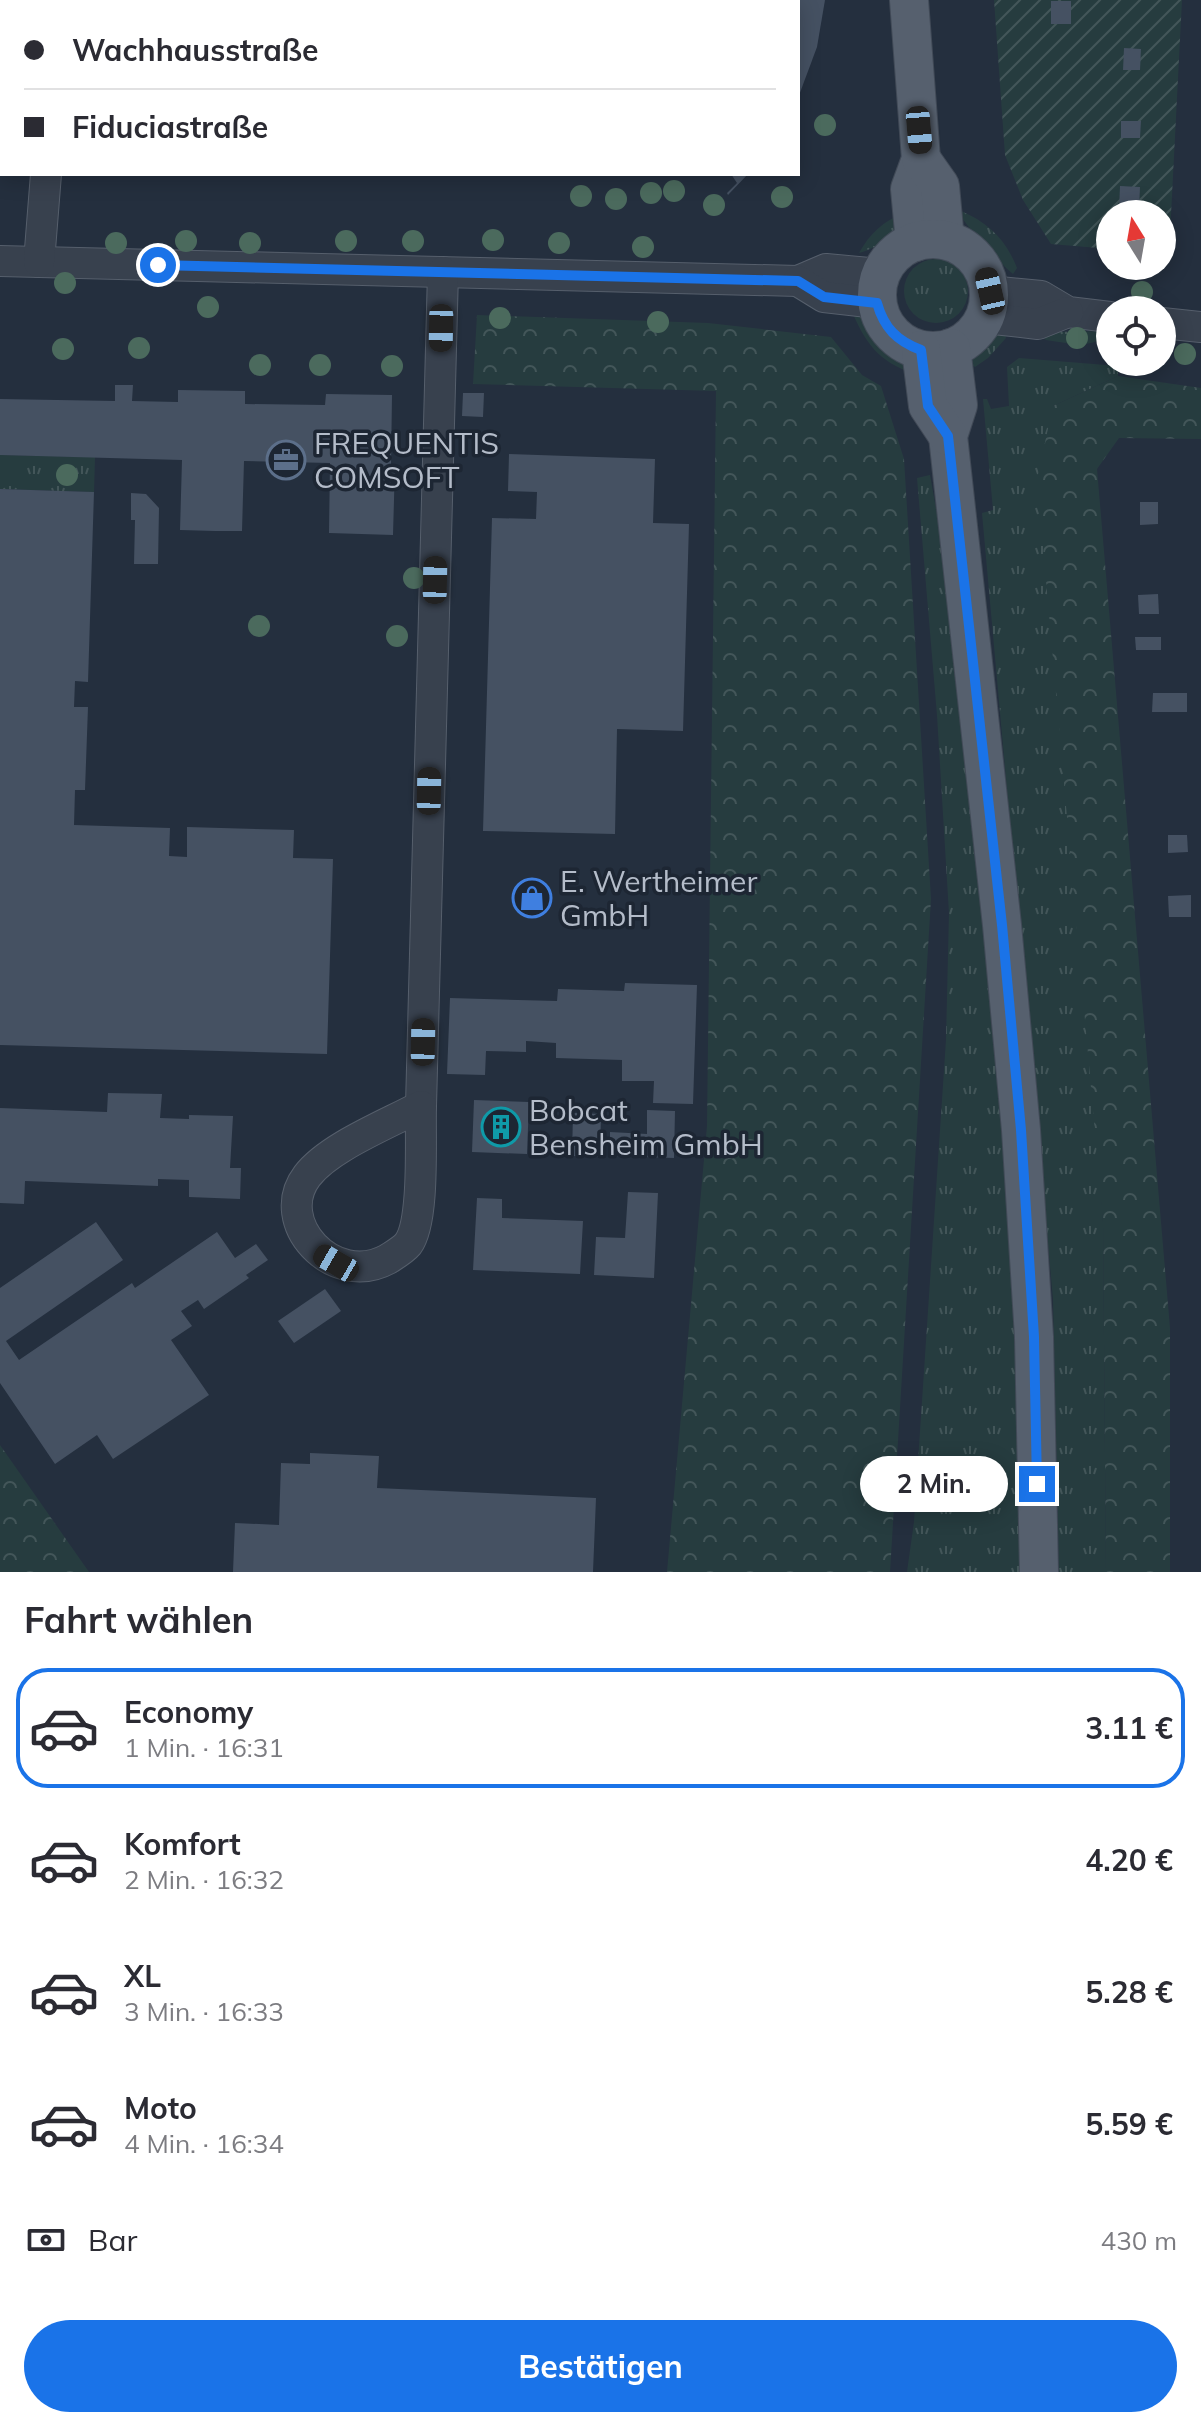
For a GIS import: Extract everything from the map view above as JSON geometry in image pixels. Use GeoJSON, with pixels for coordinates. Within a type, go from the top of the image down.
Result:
{"type":"FeatureCollection","features":[{"type":"Feature","properties":{"kind":"main road"},"geometry":{"type":"LineString","coordinates":[[909,0],[921,159],[910,189],[930,241]]}},
{"type":"Feature","properties":{"kind":"main road"},"geometry":{"type":"LineString","coordinates":[[930,241],[963,246],[976,258],[986,273],[988,305],[977,331],[965,341],[936,349],[905,344],[892,333],[882,319],[878,288],[894,254],[930,241]]}},
{"type":"Feature","properties":{"kind":"main road"},"geometry":{"type":"LineString","coordinates":[[936,349],[958,405],[948,436],[1021,1130],[1034,1337],[1039,1572]]}},
{"type":"Feature","properties":{"kind":"street"},"geometry":{"type":"LineString","coordinates":[[39,262],[46,176]]}},
{"type":"Feature","properties":{"kind":"street"},"geometry":{"type":"LineString","coordinates":[[0,261],[798,281],[826,269],[878,288]]}},
{"type":"Feature","properties":{"kind":"street"},"geometry":{"type":"LineString","coordinates":[[421,1106],[331,1153],[306,1177],[299,1197],[299,1218],[306,1237],[321,1254],[336,1263],[355,1267],[381,1263],[408,1244],[418,1210],[421,1106],[443,272]]}},
{"type":"Feature","properties":{"kind":"street"},"geometry":{"type":"LineString","coordinates":[[988,305],[1041,296],[1068,312],[1096,315]]}},
{"type":"Feature","properties":{"kind":"street"},"geometry":{"type":"LineString","coordinates":[[1176,324],[1201,327]]}},
{"type":"Feature","properties":{"kind":"green space"},"geometry":{"type":"Polygon","coordinates":[[[994,0],[1182,0],[1172,200],[1096,200],[1096,248],[1051,244],[1023,200],[1005,155],[994,0]]]}},
{"type":"Feature","properties":{"kind":"green space"},"geometry":{"type":"Polygon","coordinates":[[[961,211],[980,221],[1002,241],[1017,268],[1013,274],[978,239],[960,215],[961,211]]]}},
{"type":"Feature","properties":{"kind":"green space"},"geometry":{"type":"Polygon","coordinates":[[[903,213],[887,239],[859,253],[878,229],[903,213]]]}},
{"type":"Feature","properties":{"kind":"green space"},"geometry":{"type":"Polygon","coordinates":[[[936,259],[948,261],[959,268],[966,279],[966,303],[959,314],[948,321],[936,323],[924,321],[913,314],[906,303],[904,291],[906,279],[913,268],[924,261],[936,259]]]}},
{"type":"Feature","properties":{"kind":"green space"},"geometry":{"type":"Polygon","coordinates":[[[851,309],[870,317],[900,350],[914,374],[891,363],[874,349],[851,309]]]}},
{"type":"Feature","properties":{"kind":"green space"},"geometry":{"type":"Polygon","coordinates":[[[477,315],[708,323],[831,337],[862,375],[881,386],[904,459],[931,899],[890,1572],[667,1572],[707,1126],[716,391],[473,384],[477,315]]]}},
{"type":"Feature","properties":{"kind":"green space"},"geometry":{"type":"Polygon","coordinates":[[[1004,331],[1006,338],[988,358],[975,367],[971,364],[984,344],[1004,331]]]}},
{"type":"Feature","properties":{"kind":"green space"},"geometry":{"type":"Polygon","coordinates":[[[1096,331],[1096,341],[1072,344],[1046,340],[1044,338],[1049,332],[1096,331]]]}},
{"type":"Feature","properties":{"kind":"green space"},"geometry":{"type":"Polygon","coordinates":[[[1019,358],[1096,364],[1096,376],[1118,376],[1053,406],[1103,1223],[1106,1572],[1059,1572],[1053,1299],[982,513],[993,510],[983,399],[987,399],[991,409],[1009,406],[1007,367],[1019,358]]]}},
{"type":"Feature","properties":{"kind":"green space"},"geometry":{"type":"Polygon","coordinates":[[[1118,376],[1201,388],[1201,439],[1119,438],[1097,469],[1170,1328],[1170,1572],[1106,1572],[1103,1223],[1037,479],[1053,406],[1118,376]]]}},
{"type":"Feature","properties":{"kind":"green space"},"geometry":{"type":"Polygon","coordinates":[[[0,455],[95,457],[94,492],[0,489],[0,455]]]}},
{"type":"Feature","properties":{"kind":"green space"},"geometry":{"type":"Polygon","coordinates":[[[930,475],[948,576],[990,976],[1014,1290],[1023,1572],[907,1572],[914,1522],[946,1040],[949,913],[937,715],[917,478],[930,475]]]}},
{"type":"Feature","properties":{"kind":"green space"},"geometry":{"type":"Polygon","coordinates":[[[0,1445],[89,1572],[0,1572],[0,1445]]]}},
{"type":"Feature","properties":{"kind":"building"},"geometry":{"type":"Polygon","coordinates":[[[800,0],[825,0],[817,47],[800,93],[800,0]]]}},
{"type":"Feature","properties":{"kind":"building"},"geometry":{"type":"Polygon","coordinates":[[[1051,1],[1071,1],[1071,24],[1051,24],[1051,1]]]}},
{"type":"Feature","properties":{"kind":"building"},"geometry":{"type":"Polygon","coordinates":[[[1124,48],[1141,49],[1140,70],[1123,70],[1124,48]]]}},
{"type":"Feature","properties":{"kind":"building"},"geometry":{"type":"Polygon","coordinates":[[[1121,121],[1141,121],[1140,138],[1121,138],[1121,121]]]}},
{"type":"Feature","properties":{"kind":"building"},"geometry":{"type":"Polygon","coordinates":[[[732,176],[746,176],[728,195],[727,193],[737,183],[732,176]]]}},
{"type":"Feature","properties":{"kind":"building"},"geometry":{"type":"Polygon","coordinates":[[[1120,186],[1140,187],[1139,200],[1119,200],[1120,186]]]}},
{"type":"Feature","properties":{"kind":"building","name":"FREQUENTIS COMSOFT"},"geometry":{"type":"Polygon","coordinates":[[[115,385],[133,385],[132,401],[178,402],[178,390],[245,391],[245,404],[325,405],[326,394],[392,395],[391,465],[395,464],[393,535],[329,533],[330,463],[244,461],[242,531],[215,531],[180,530],[182,460],[0,455],[0,399],[115,401],[115,385]]]}},
{"type":"Feature","properties":{"kind":"building"},"geometry":{"type":"Polygon","coordinates":[[[463,393],[484,393],[483,417],[462,416],[463,393]]]}},
{"type":"Feature","properties":{"kind":"building"},"geometry":{"type":"Polygon","coordinates":[[[509,454],[655,459],[653,523],[689,524],[683,731],[617,729],[615,834],[483,831],[492,518],[536,519],[537,492],[508,491],[509,454]]]}},
{"type":"Feature","properties":{"kind":"building"},"geometry":{"type":"Polygon","coordinates":[[[0,489],[94,492],[88,682],[75,681],[74,707],[88,707],[85,790],[75,790],[74,825],[170,828],[169,856],[187,857],[187,827],[294,830],[293,858],[333,859],[327,1054],[0,1045],[0,489]]]}},
{"type":"Feature","properties":{"kind":"building"},"geometry":{"type":"Polygon","coordinates":[[[131,493],[146,494],[159,508],[158,564],[134,564],[135,520],[131,520],[131,493]]]}},
{"type":"Feature","properties":{"kind":"building"},"geometry":{"type":"Polygon","coordinates":[[[1140,502],[1158,502],[1158,524],[1140,525],[1140,502]]]}},
{"type":"Feature","properties":{"kind":"building"},"geometry":{"type":"Polygon","coordinates":[[[1158,594],[1159,614],[1139,614],[1138,595],[1158,594]]]}},
{"type":"Feature","properties":{"kind":"building"},"geometry":{"type":"Polygon","coordinates":[[[1135,637],[1161,637],[1161,650],[1136,650],[1135,637]]]}},
{"type":"Feature","properties":{"kind":"building"},"geometry":{"type":"Polygon","coordinates":[[[1153,693],[1187,693],[1187,712],[1152,712],[1153,693]]]}},
{"type":"Feature","properties":{"kind":"building"},"geometry":{"type":"Polygon","coordinates":[[[1168,835],[1187,835],[1188,852],[1168,853],[1168,835]]]}},
{"type":"Feature","properties":{"kind":"building"},"geometry":{"type":"Polygon","coordinates":[[[1191,895],[1191,917],[1169,917],[1168,896],[1191,895]]]}},
{"type":"Feature","properties":{"kind":"building"},"geometry":{"type":"Polygon","coordinates":[[[625,983],[697,985],[693,1104],[653,1103],[654,1081],[622,1081],[622,1060],[556,1058],[556,1043],[526,1041],[526,1052],[486,1051],[485,1075],[447,1074],[450,998],[557,1001],[558,989],[624,991],[625,983]]]}},
{"type":"Feature","properties":{"kind":"building"},"geometry":{"type":"Polygon","coordinates":[[[108,1093],[162,1094],[160,1118],[233,1116],[230,1168],[241,1168],[240,1199],[189,1197],[189,1180],[158,1179],[158,1186],[25,1181],[24,1204],[0,1203],[0,1108],[107,1112],[108,1093]]]}},
{"type":"Feature","properties":{"kind":"building","name":"Bobcat Bensheim GmbH"},"geometry":{"type":"Polygon","coordinates":[[[474,1100],[529,1102],[527,1154],[472,1152],[474,1100]]]}},
{"type":"Feature","properties":{"kind":"building"},"geometry":{"type":"Polygon","coordinates":[[[647,1110],[675,1111],[674,1158],[610,1156],[610,1132],[647,1134],[647,1110]]]}},
{"type":"Feature","properties":{"kind":"building"},"geometry":{"type":"Polygon","coordinates":[[[573,1113],[601,1114],[600,1157],[572,1156],[573,1113]]]}},
{"type":"Feature","properties":{"kind":"building"},"geometry":{"type":"Polygon","coordinates":[[[628,1192],[658,1193],[654,1278],[594,1275],[596,1237],[625,1238],[628,1192]]]}},
{"type":"Feature","properties":{"kind":"building"},"geometry":{"type":"Polygon","coordinates":[[[477,1198],[502,1199],[502,1218],[583,1221],[580,1274],[473,1270],[477,1198]]]}},
{"type":"Feature","properties":{"kind":"building"},"geometry":{"type":"Polygon","coordinates":[[[96,1222],[123,1260],[6,1341],[19,1360],[132,1283],[135,1288],[217,1232],[235,1258],[256,1244],[268,1260],[246,1275],[249,1278],[204,1309],[198,1300],[181,1311],[192,1326],[171,1340],[209,1395],[113,1459],[97,1435],[55,1464],[0,1383],[0,1288],[96,1222]]]}},
{"type":"Feature","properties":{"kind":"building"},"geometry":{"type":"Polygon","coordinates":[[[325,1289],[341,1311],[294,1343],[278,1321],[325,1289]]]}},
{"type":"Feature","properties":{"kind":"building"},"geometry":{"type":"Polygon","coordinates":[[[310,1453],[379,1456],[377,1488],[596,1498],[593,1572],[233,1572],[235,1523],[279,1525],[281,1463],[310,1464],[310,1453]]]}},
{"type":"Feature","properties":{"kind":"place","name":"FREQUENTIS COMSOFT"},"geometry":{"type":"Point","coordinates":[286,460]}},
{"type":"Feature","properties":{"kind":"place","name":"E. Wertheimer GmbH"},"geometry":{"type":"Point","coordinates":[532,898]}},
{"type":"Feature","properties":{"kind":"place","name":"Bobcat Bensheim GmbH"},"geometry":{"type":"Point","coordinates":[501,1127]}},
{"type":"Feature","properties":{"kind":"route"},"geometry":{"type":"LineString","coordinates":[[158,265],[798,281],[824,297],[877,303],[882,319],[892,333],[905,344],[921,350],[928,406],[948,436],[1002,925],[1021,1130],[1034,1337],[1037,1484]]}}]}
